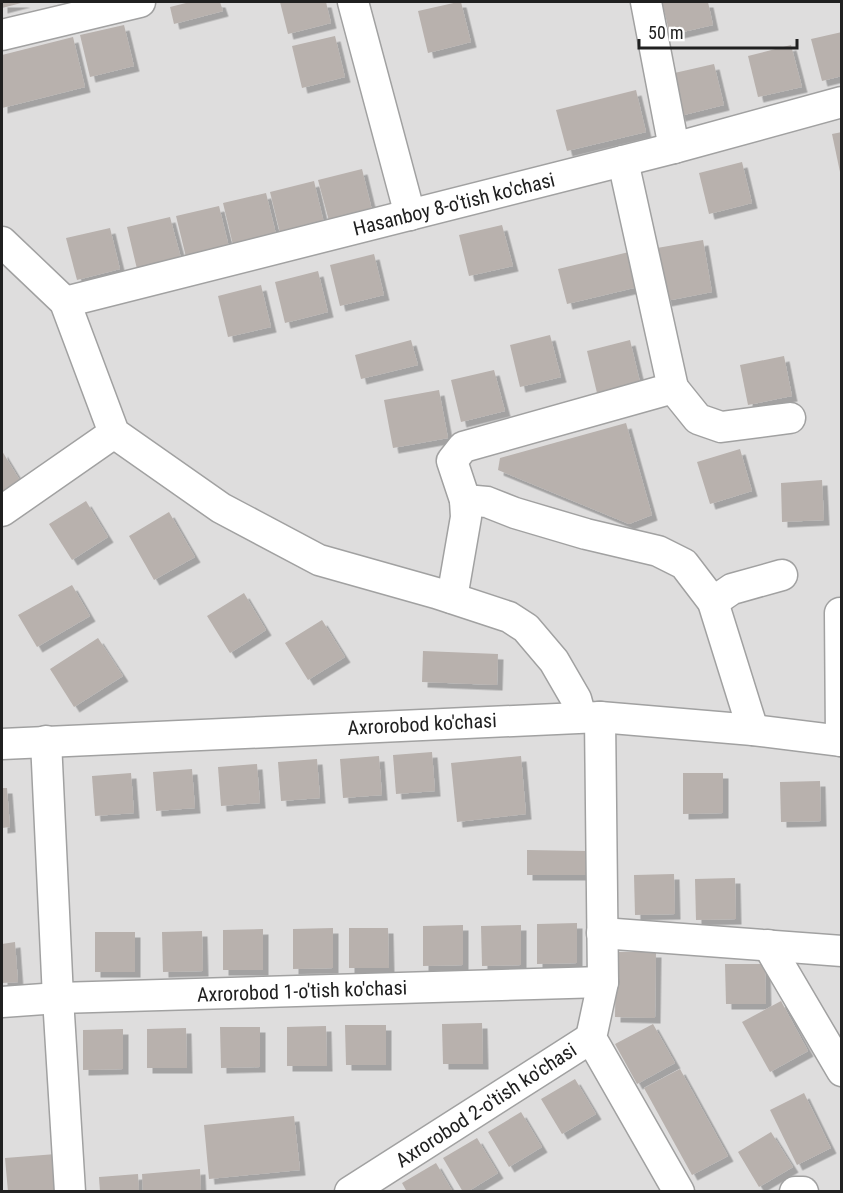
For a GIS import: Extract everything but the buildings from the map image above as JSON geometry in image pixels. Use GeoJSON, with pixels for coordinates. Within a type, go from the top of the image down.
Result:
{"type":"FeatureCollection","features":[{"type":"Feature","properties":{"kind":"street"},"geometry":{"type":"LineString","coordinates":[[2,35],[140,2]]}},
{"type":"Feature","properties":{"kind":"street"},"geometry":{"type":"LineString","coordinates":[[353,2],[410,215]]}},
{"type":"Feature","properties":{"kind":"street"},"geometry":{"type":"LineString","coordinates":[[646,2],[674,148]]}},
{"type":"Feature","properties":{"kind":"street","name":"Hasanboy 8-o'tish ko'chasi"},"geometry":{"type":"LineString","coordinates":[[65,302],[674,148],[842,102]]}},
{"type":"Feature","properties":{"kind":"street"},"geometry":{"type":"LineString","coordinates":[[623,161],[673,388],[698,419],[721,428],[790,418]]}},
{"type":"Feature","properties":{"kind":"street"},"geometry":{"type":"LineString","coordinates":[[2,242],[65,302],[114,434],[220,508],[319,560],[452,598],[509,617],[526,628],[555,661],[576,699],[591,717],[603,982],[591,1038],[679,1191]]}},
{"type":"Feature","properties":{"kind":"street"},"geometry":{"type":"LineString","coordinates":[[452,598],[466,517],[465,500],[452,461],[463,447],[673,388]]}},
{"type":"Feature","properties":{"kind":"street"},"geometry":{"type":"LineString","coordinates":[[2,511],[114,434]]}},
{"type":"Feature","properties":{"kind":"street"},"geometry":{"type":"LineString","coordinates":[[465,500],[487,502],[515,513],[586,534],[658,551],[684,564],[713,602],[753,730]]}},
{"type":"Feature","properties":{"kind":"street"},"geometry":{"type":"LineString","coordinates":[[713,602],[732,589],[782,575]]}},
{"type":"Feature","properties":{"kind":"street"},"geometry":{"type":"LineString","coordinates":[[840,613],[841,741]]}},
{"type":"Feature","properties":{"kind":"street","name":"Axrorobod ko'chasi"},"geometry":{"type":"LineString","coordinates":[[2,744],[591,717],[753,730],[841,741]]}},
{"type":"Feature","properties":{"kind":"street"},"geometry":{"type":"LineString","coordinates":[[46,741],[70,1191]]}},
{"type":"Feature","properties":{"kind":"street"},"geometry":{"type":"LineString","coordinates":[[602,933],[842,951]]}},
{"type":"Feature","properties":{"kind":"street"},"geometry":{"type":"LineString","coordinates":[[768,945],[842,1071]]}},
{"type":"Feature","properties":{"kind":"street","name":"Axrorobod 1-o'tish ko'chasi"},"geometry":{"type":"LineString","coordinates":[[2,1002],[58,998],[603,982]]}},
{"type":"Feature","properties":{"kind":"street","name":"Axrorobod 2-o'tish ko'chasi"},"geometry":{"type":"LineString","coordinates":[[350,1191],[591,1038]]}},
{"type":"Feature","properties":{"kind":"street"},"geometry":{"type":"LineString","coordinates":[[795,1191],[803,1191]]}},
{"type":"Feature","properties":{"kind":"shaded area"},"geometry":{"type":"Polygon","coordinates":[[[2,2],[841,2],[841,1191],[2,1191],[2,2]]]}}]}
